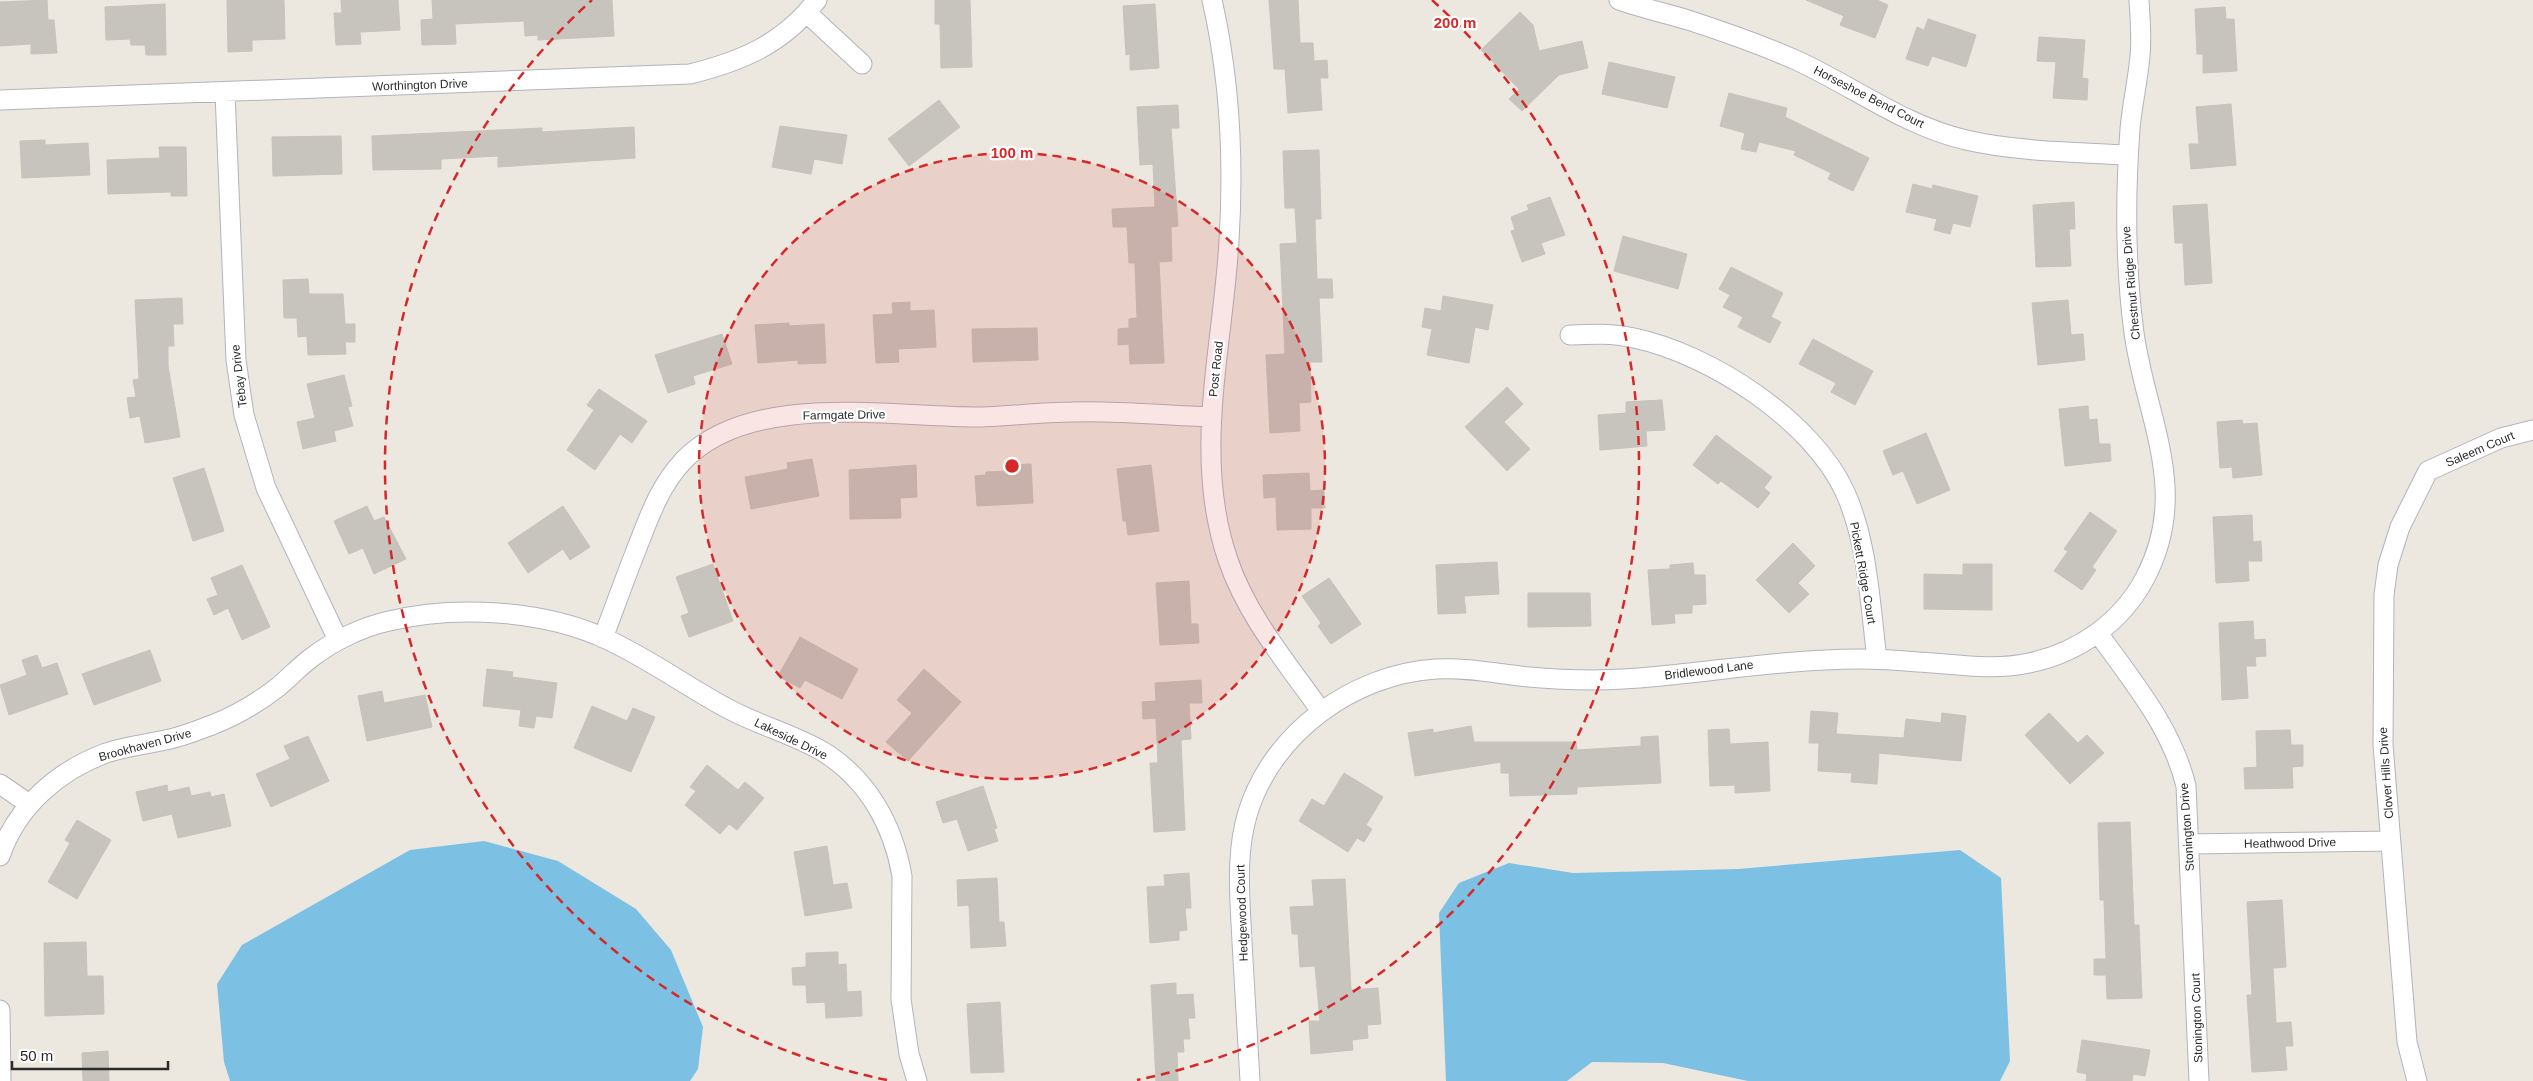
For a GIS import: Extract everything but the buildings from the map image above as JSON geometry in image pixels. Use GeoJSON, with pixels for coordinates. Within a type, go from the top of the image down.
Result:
{"type":"FeatureCollection","features":[{"type":"Feature","properties":{"kind":"street","name":"Post Road"},"geometry":{"type":"LineString","coordinates":[[1212,0],[1220,36],[1229,100],[1232,183],[1229,242],[1212,417],[1211,486],[1228,561],[1245,600],[1260,626],[1321,711]]}},
{"type":"Feature","properties":{"kind":"street","name":"Horseshoe Bend Court"},"geometry":{"type":"LineString","coordinates":[[1619,0],[1687,20],[1775,51],[1822,72],[1915,122],[1965,140],[2011,148],[2128,155]]}},
{"type":"Feature","properties":{"kind":"street","name":"Chestnut Ridge Drive"},"geometry":{"type":"LineString","coordinates":[[2098,633],[2127,604],[2144,580],[2155,555],[2166,490],[2159,437],[2135,339],[2126,228],[2130,122],[2140,58],[2139,0]]}},
{"type":"Feature","properties":{"kind":"street"},"geometry":{"type":"LineString","coordinates":[[812,6],[862,64]]}},
{"type":"Feature","properties":{"kind":"street","name":"Worthington Drive"},"geometry":{"type":"LineString","coordinates":[[0,100],[690,74],[722,66],[753,54],[781,36],[812,6]]}},
{"type":"Feature","properties":{"kind":"street","name":"Tebay Drive"},"geometry":{"type":"LineString","coordinates":[[225,93],[236,360],[244,415],[266,488],[338,640]]}},
{"type":"Feature","properties":{"kind":"street","name":"Pickett Ridge Court"},"geometry":{"type":"LineString","coordinates":[[1570,335],[1603,334],[1633,337],[1695,358],[1757,397],[1809,440],[1834,473],[1854,518],[1863,558],[1877,659]]}},
{"type":"Feature","properties":{"kind":"street","name":"Farmgate Drive"},"geometry":{"type":"LineString","coordinates":[[603,638],[653,507],[665,484],[694,452],[729,429],[753,421],[778,417],[842,413],[981,417],[1074,412],[1212,417]]}},
{"type":"Feature","properties":{"kind":"street","name":"Saleem Court"},"geometry":{"type":"LineString","coordinates":[[2428,471],[2501,438],[2533,430]]}},
{"type":"Feature","properties":{"kind":"street","name":"Clover Hills Drive"},"geometry":{"type":"LineString","coordinates":[[2417,1081],[2407,1042],[2383,745],[2385,580],[2400,527],[2428,471]]}},
{"type":"Feature","properties":{"kind":"street","name":"Lakeside Drive"},"geometry":{"type":"LineString","coordinates":[[338,640],[389,621],[455,612],[499,614],[549,621],[603,638],[644,658],[726,708],[822,751],[844,768],[873,800],[892,836],[902,876],[901,999],[909,1054],[917,1081]]}},
{"type":"Feature","properties":{"kind":"street","name":"Bridlewood Lane"},"geometry":{"type":"LineString","coordinates":[[1321,711],[1346,694],[1386,678],[1436,669],[1465,669],[1546,678],[1615,680],[1665,676],[1749,664],[1877,659],[1970,666],[2012,666],[2058,654],[2098,633]]}},
{"type":"Feature","properties":{"kind":"street","name":"Stonington Drive"},"geometry":{"type":"LineString","coordinates":[[2098,633],[2159,719],[2171,741],[2186,786],[2194,954]]}},
{"type":"Feature","properties":{"kind":"street","name":"Brookhaven Drive"},"geometry":{"type":"LineString","coordinates":[[0,856],[16,823],[29,804],[49,785],[79,764],[121,749],[172,739],[215,724],[245,709],[275,689],[311,658],[338,640]]}},
{"type":"Feature","properties":{"kind":"street","name":"Hedgewood Court"},"geometry":{"type":"LineString","coordinates":[[1250,1081],[1239,865],[1246,823],[1258,788],[1273,763],[1296,734],[1321,711]]}},
{"type":"Feature","properties":{"kind":"street"},"geometry":{"type":"LineString","coordinates":[[0,784],[29,804]]}},
{"type":"Feature","properties":{"kind":"street","name":"Heathwood Drive"},"geometry":{"type":"LineString","coordinates":[[2190,844],[2391,841]]}},
{"type":"Feature","properties":{"kind":"street","name":"Stonington Court"},"geometry":{"type":"LineString","coordinates":[[2194,954],[2199,1081]]}},
{"type":"Feature","properties":{"kind":"street"},"geometry":{"type":"LineString","coordinates":[[0,1010],[1,1081]]}},
{"type":"Feature","properties":{"kind":"water"},"geometry":{"type":"Polygon","coordinates":[[[484,841],[558,861],[636,909],[671,950],[703,1027],[698,1069],[690,1081],[230,1081],[224,1062],[217,984],[242,945],[410,850],[484,841]]]}},
{"type":"Feature","properties":{"kind":"water"},"geometry":{"type":"Polygon","coordinates":[[[1960,850],[2001,878],[2010,1061],[2000,1081],[1748,1081],[1663,1063],[1592,1062],[1567,1081],[1446,1081],[1439,913],[1459,883],[1509,863],[1573,873],[1738,869],[1960,850]]]}}]}
